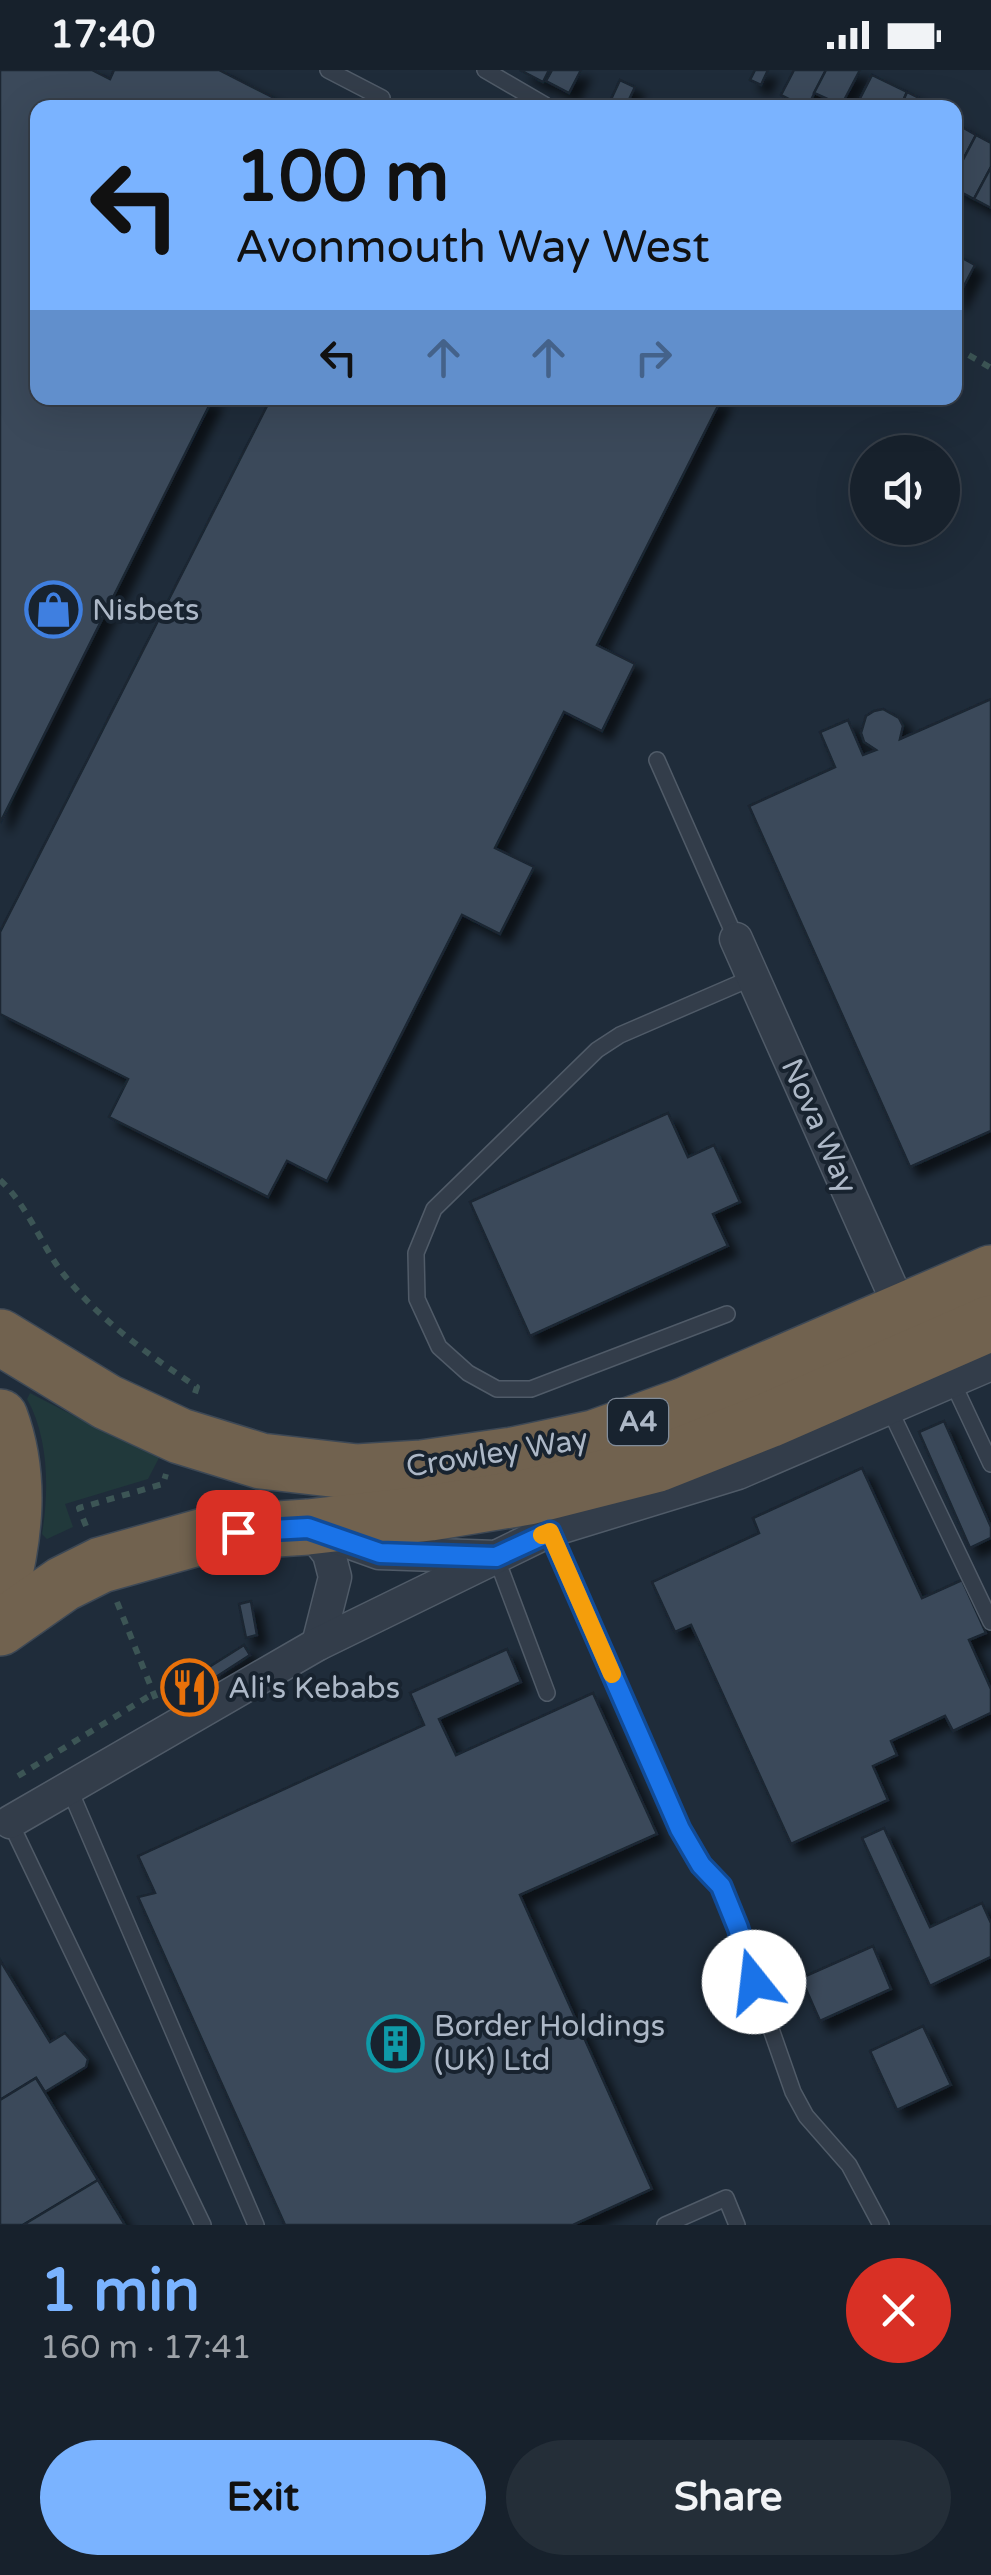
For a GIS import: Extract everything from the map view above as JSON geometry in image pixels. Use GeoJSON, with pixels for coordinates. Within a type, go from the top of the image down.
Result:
{"type":"FeatureCollection","features":[{"type":"Feature","properties":{"kind":"highway","name":"Crowley Way"},"geometry":{"type":"LineString","coordinates":[[0,1338],[107,1402],[180,1436],[261,1461],[357,1472],[422,1468],[594,1438],[682,1406],[991,1273]]}},
{"type":"Feature","properties":{"kind":"highway","name":"Crowley Way"},"geometry":{"type":"LineString","coordinates":[[0,1628],[63,1584],[116,1558],[215,1533],[308,1528],[430,1513],[528,1497],[658,1464],[991,1323]]}},
{"type":"Feature","properties":{"kind":"highway"},"geometry":{"type":"LineString","coordinates":[[0,1416],[16,1479],[8,1563],[0,1595]]}},
{"type":"Feature","properties":{"kind":"street","name":"Nova Way"},"geometry":{"type":"LineString","coordinates":[[736,939],[902,1312]]}},
{"type":"Feature","properties":{"kind":"street"},"geometry":{"type":"LineString","coordinates":[[10,1822],[318,1644],[496,1557],[550,1532],[738,1473],[991,1364]]}},
{"type":"Feature","properties":{"kind":"street"},"geometry":{"type":"LineString","coordinates":[[308,1528],[380,1553],[496,1557]]}},
{"type":"Feature","properties":{"kind":"street"},"geometry":{"type":"LineString","coordinates":[[308,1528],[329,1554],[335,1577],[318,1644]]}},
{"type":"Feature","properties":{"kind":"lane"},"geometry":{"type":"LineString","coordinates":[[328,70],[382,98]]}},
{"type":"Feature","properties":{"kind":"lane"},"geometry":{"type":"LineString","coordinates":[[485,70],[536,100]]}},
{"type":"Feature","properties":{"kind":"lane"},"geometry":{"type":"LineString","coordinates":[[657,760],[736,939]]}},
{"type":"Feature","properties":{"kind":"lane"},"geometry":{"type":"LineString","coordinates":[[727,1314],[530,1390],[497,1389],[468,1373],[439,1347],[417,1299],[416,1253],[434,1209],[597,1050],[620,1035],[754,977]]}},
{"type":"Feature","properties":{"kind":"lane"},"geometry":{"type":"LineString","coordinates":[[952,1381],[991,1464]]}},
{"type":"Feature","properties":{"kind":"lane"},"geometry":{"type":"LineString","coordinates":[[888,1408],[991,1622]]}},
{"type":"Feature","properties":{"kind":"lane"},"geometry":{"type":"LineString","coordinates":[[550,1532],[680,1829],[701,1865],[721,1886],[793,2092],[806,2116],[849,2165],[881,2225]]}},
{"type":"Feature","properties":{"kind":"lane"},"geometry":{"type":"LineString","coordinates":[[496,1557],[547,1693]]}},
{"type":"Feature","properties":{"kind":"lane"},"geometry":{"type":"LineString","coordinates":[[69,1788],[256,2225]]}},
{"type":"Feature","properties":{"kind":"lane"},"geometry":{"type":"LineString","coordinates":[[10,1822],[203,2225]]}},
{"type":"Feature","properties":{"kind":"lane"},"geometry":{"type":"LineString","coordinates":[[665,2225],[726,2198],[737,2225]]}},
{"type":"Feature","properties":{"kind":"path"},"geometry":{"type":"LineString","coordinates":[[962,351],[991,368]]}},
{"type":"Feature","properties":{"kind":"path"},"geometry":{"type":"LineString","coordinates":[[0,1180],[89,1305],[160,1363],[197,1387]]}},
{"type":"Feature","properties":{"kind":"path"},"geometry":{"type":"LineString","coordinates":[[15,1778],[154,1693]]}},
{"type":"Feature","properties":{"kind":"green space"},"geometry":{"type":"Polygon","coordinates":[[[30,1393],[160,1456],[148,1479],[65,1504],[73,1527],[47,1539],[42,1534],[45,1465],[40,1430],[27,1399],[30,1393]]]}},
{"type":"Feature","properties":{"kind":"building","name":"Nisbets"},"geometry":{"type":"Polygon","coordinates":[[[0,70],[92,70],[110,79],[114,70],[219,70],[278,100],[30,100],[30,405],[209,405],[0,823],[0,70]]]}},
{"type":"Feature","properties":{"kind":"building"},"geometry":{"type":"Polygon","coordinates":[[[520,70],[549,70],[543,82],[520,70]]]}},
{"type":"Feature","properties":{"kind":"building"},"geometry":{"type":"Polygon","coordinates":[[[552,70],[581,70],[569,93],[546,81],[552,70]]]}},
{"type":"Feature","properties":{"kind":"building"},"geometry":{"type":"Polygon","coordinates":[[[755,70],[768,70],[761,85],[750,80],[755,70]]]}},
{"type":"Feature","properties":{"kind":"building"},"geometry":{"type":"Polygon","coordinates":[[[794,70],[826,70],[811,100],[791,100],[781,95],[794,70]]]}},
{"type":"Feature","properties":{"kind":"building"},"geometry":{"type":"Polygon","coordinates":[[[826,70],[860,70],[844,100],[830,100],[814,93],[826,70]]]}},
{"type":"Feature","properties":{"kind":"building"},"geometry":{"type":"Polygon","coordinates":[[[872,75],[907,92],[904,100],[859,100],[872,75]]]}},
{"type":"Feature","properties":{"kind":"building"},"geometry":{"type":"Polygon","coordinates":[[[620,80],[635,87],[629,100],[611,100],[620,80]]]}},
{"type":"Feature","properties":{"kind":"building"},"geometry":{"type":"Polygon","coordinates":[[[907,92],[923,100],[904,100],[907,92]]]}},
{"type":"Feature","properties":{"kind":"building"},"geometry":{"type":"Polygon","coordinates":[[[962,127],[976,135],[962,162],[962,127]]]}},
{"type":"Feature","properties":{"kind":"building"},"geometry":{"type":"Polygon","coordinates":[[[976,135],[991,143],[991,167],[974,199],[962,193],[962,162],[976,135]]]}},
{"type":"Feature","properties":{"kind":"building"},"geometry":{"type":"Polygon","coordinates":[[[991,167],[991,208],[974,199],[991,167]]]}},
{"type":"Feature","properties":{"kind":"building"},"geometry":{"type":"Polygon","coordinates":[[[962,258],[975,265],[962,290],[962,258]]]}},
{"type":"Feature","properties":{"kind":"building"},"geometry":{"type":"Polygon","coordinates":[[[267,405],[718,405],[597,645],[635,664],[602,731],[564,712],[495,848],[534,867],[500,934],[462,915],[327,1181],[287,1161],[268,1197],[109,1117],[128,1079],[0,1014],[0,932],[267,405]]]}},
{"type":"Feature","properties":{"kind":"building"},"geometry":{"type":"Polygon","coordinates":[[[991,699],[991,1131],[910,1167],[749,806],[835,767],[820,732],[848,720],[863,755],[876,750],[864,742],[861,733],[866,716],[874,711],[883,709],[899,718],[903,726],[900,739],[991,699]]]}},
{"type":"Feature","properties":{"kind":"building"},"geometry":{"type":"Polygon","coordinates":[[[668,1113],[688,1157],[714,1145],[740,1202],[713,1214],[728,1246],[530,1336],[470,1202],[668,1113]]]}},
{"type":"Feature","properties":{"kind":"building"},"geometry":{"type":"Polygon","coordinates":[[[944,1421],[991,1527],[991,1538],[970,1548],[919,1432],[944,1421]]]}},
{"type":"Feature","properties":{"kind":"building"},"geometry":{"type":"Polygon","coordinates":[[[862,1468],[922,1598],[962,1580],[986,1633],[969,1640],[991,1689],[991,1713],[953,1731],[945,1716],[891,1741],[897,1755],[873,1766],[888,1800],[791,1844],[691,1625],[675,1632],[652,1582],[759,1533],[753,1518],[862,1468]]]}},
{"type":"Feature","properties":{"kind":"building"},"geometry":{"type":"Polygon","coordinates":[[[251,1601],[257,1635],[246,1638],[239,1604],[251,1601]]]}},
{"type":"Feature","properties":{"kind":"building"},"geometry":{"type":"Polygon","coordinates":[[[244,1645],[250,1655],[216,1677],[209,1667],[244,1645]]]}},
{"type":"Feature","properties":{"kind":"building","name":"Border Holdings (UK) Ltd"},"geometry":{"type":"Polygon","coordinates":[[[507,1649],[521,1682],[439,1719],[456,1755],[593,1693],[657,1834],[520,1895],[652,2189],[573,2225],[285,2225],[138,1897],[155,1893],[138,1856],[424,1725],[410,1693],[507,1649]]]}},
{"type":"Feature","properties":{"kind":"building","name":"Ali's Kebabs"},"geometry":{"type":"Polygon","coordinates":[[[203,1671],[210,1682],[175,1704],[169,1694],[203,1671]]]}},
{"type":"Feature","properties":{"kind":"building"},"geometry":{"type":"Polygon","coordinates":[[[884,1828],[930,1927],[982,1903],[991,1923],[991,1957],[930,1986],[862,1838],[884,1828]]]}},
{"type":"Feature","properties":{"kind":"building"},"geometry":{"type":"Polygon","coordinates":[[[873,1946],[891,1989],[820,2021],[801,1978],[873,1946]]]}},
{"type":"Feature","properties":{"kind":"building"},"geometry":{"type":"Polygon","coordinates":[[[0,1960],[50,2042],[65,2033],[88,2059],[86,2067],[45,2092],[36,2078],[0,2100],[0,1960]]]}},
{"type":"Feature","properties":{"kind":"building"},"geometry":{"type":"Polygon","coordinates":[[[923,2026],[951,2085],[897,2110],[870,2051],[923,2026]]]}},
{"type":"Feature","properties":{"kind":"building"},"geometry":{"type":"Polygon","coordinates":[[[36,2078],[98,2180],[23,2225],[0,2225],[0,2100],[36,2078]]]}},
{"type":"Feature","properties":{"kind":"building"},"geometry":{"type":"Polygon","coordinates":[[[98,2180],[125,2225],[23,2225],[98,2180]]]}},
{"type":"Feature","properties":{"kind":"slow traffic"},"geometry":{"type":"LineString","coordinates":[[542,1535],[550,1532],[612,1674]]}},
{"type":"Feature","properties":{"kind":"place","name":"Nisbets"},"geometry":{"type":"Point","coordinates":[53,610]}},
{"type":"Feature","properties":{"kind":"place","name":"Ali's Kebabs"},"geometry":{"type":"Point","coordinates":[189,1688]}},
{"type":"Feature","properties":{"kind":"place","name":"Border Holdings (UK) Ltd"},"geometry":{"type":"Point","coordinates":[395,2043]}},
{"type":"Feature","properties":{"kind":"route"},"geometry":{"type":"LineString","coordinates":[[238,1532],[308,1528],[380,1553],[496,1557],[550,1532],[680,1829],[701,1865],[721,1886],[754,1982]]}}]}
